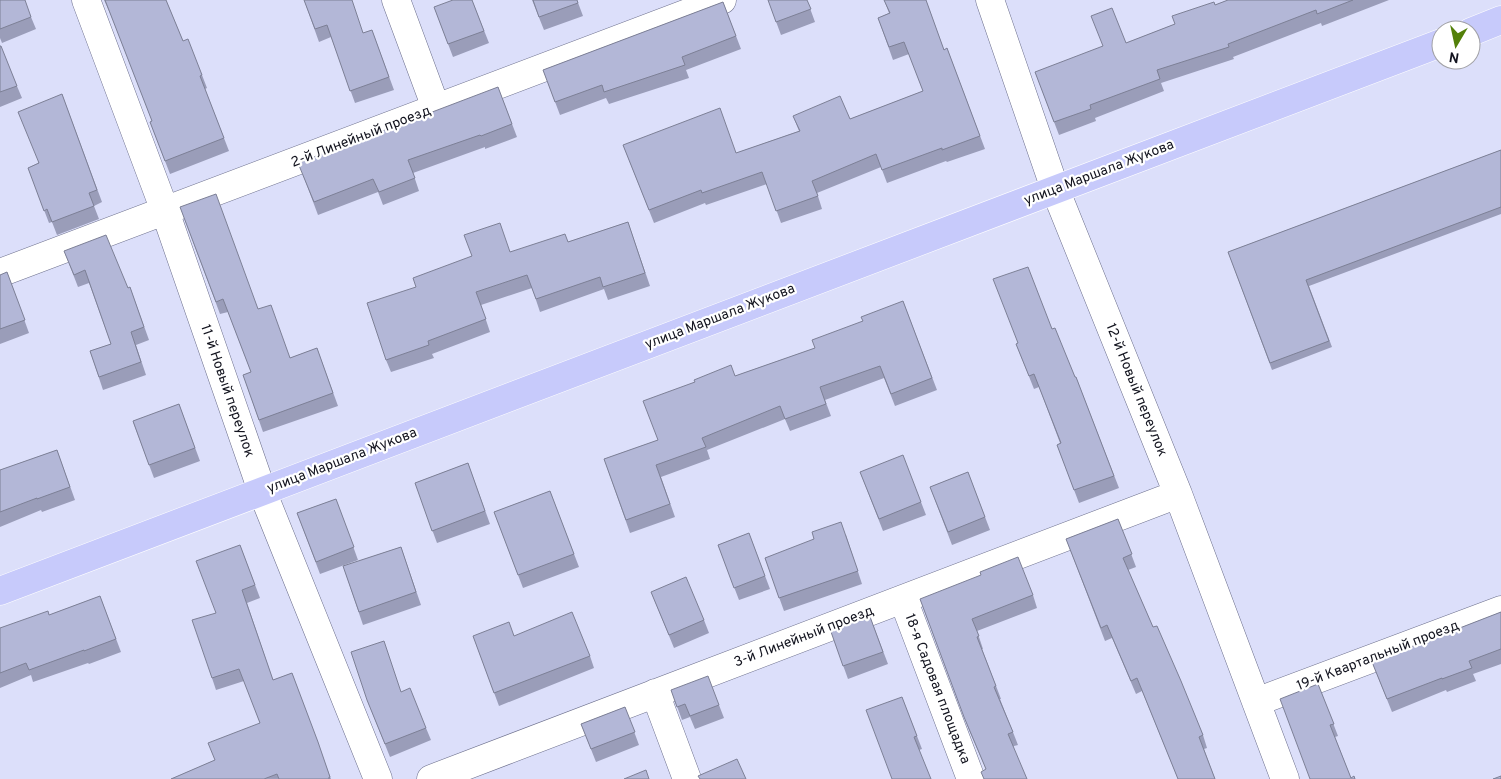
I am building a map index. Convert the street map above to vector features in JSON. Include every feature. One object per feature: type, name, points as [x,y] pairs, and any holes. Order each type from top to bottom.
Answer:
[{"type":"main road","points":[[1481,28],[1501,20]]},
{"type":"main road","name":"улица Маршала Жукова","points":[[0,591],[1431,47]]},
{"type":"street","name":"11-й Новый переулок","points":[[86,0],[165,211],[262,492],[378,779]]},
{"type":"street","points":[[396,0],[436,108]]},
{"type":"street","name":"2-й Линейный проезд","points":[[0,273],[436,108],[682,7],[722,0]]},
{"type":"street","name":"12-й Новый переулок","points":[[990,0],[1055,189],[1178,494],[1285,779]]},
{"type":"street","name":"3-й Линейный проезд","points":[[431,779],[1178,494]]},
{"type":"street","name":"18-я Садовая площадка","points":[[903,599],[971,779]]},
{"type":"street","name":"19-й Квартальный проезд","points":[[1256,702],[1501,610]]},
{"type":"street","points":[[655,693],[687,779]]},
{"type":"building","points":[[0,0],[25,0],[31,17],[0,29]]},
{"type":"building","points":[[105,0],[166,0],[183,41],[188,39],[224,138],[165,161],[150,122],[152,121]]},
{"type":"building","points":[[304,0],[352,0],[363,33],[372,30],[389,77],[350,91],[327,25],[315,29]]},
{"type":"building","points":[[453,0],[472,0],[484,31],[448,44],[434,7]]},
{"type":"building","points":[[533,0],[577,0],[578,3],[539,17]]},
{"type":"building","points":[[768,0],[807,0],[811,9],[776,22]]},
{"type":"building","points":[[884,0],[926,0],[944,50],[947,48],[980,136],[882,170],[876,154],[812,181],[818,196],[776,211],[762,172],[702,193],[701,190],[649,210],[623,145],[720,108],[736,153],[800,131],[793,116],[840,96],[850,119],[923,91],[904,42],[889,47],[878,18],[890,13]]},
{"type":"building","points":[[1228,0],[1353,0],[1317,14],[1316,10],[1228,44],[1229,47],[1157,70],[1160,79],[1090,105],[1091,109],[1054,122],[1035,72],[1103,46],[1091,16],[1112,8],[1126,43],[1175,24],[1172,16],[1214,2],[1215,5]]},
{"type":"building","points":[[723,2],[736,36],[682,57],[685,65],[604,92],[602,85],[555,102],[543,70]]},
{"type":"building","points":[[0,46],[17,86],[0,92]]},
{"type":"building","points":[[498,87],[512,124],[408,160],[415,178],[379,192],[373,179],[314,202],[298,163]]},
{"type":"building","points":[[62,94],[97,190],[89,193],[94,206],[52,222],[47,209],[44,211],[28,168],[39,163],[18,112]]},
{"type":"building","points":[[1501,150],[1501,207],[1306,280],[1329,341],[1270,363],[1228,252]]},
{"type":"building","points":[[216,194],[258,309],[271,305],[290,358],[317,348],[333,393],[259,420],[243,375],[251,372],[223,299],[216,302],[180,207]]},
{"type":"building","points":[[628,222],[645,273],[603,287],[600,277],[536,299],[527,275],[476,292],[486,319],[428,341],[429,345],[386,360],[367,303],[416,287],[413,278],[472,256],[464,235],[500,223],[510,252],[565,234],[568,242]]},
{"type":"building","points":[[106,235],[128,288],[130,287],[144,327],[131,332],[141,362],[99,377],[90,351],[111,344],[85,270],[74,275],[64,251]]},
{"type":"building","points":[[1028,267],[1052,329],[1055,328],[1076,377],[1114,476],[1074,490],[1057,445],[1061,443],[1034,374],[1029,376],[993,279]]},
{"type":"building","points":[[7,272],[25,320],[0,329],[0,275]]},
{"type":"building","points":[[903,301],[932,378],[891,394],[880,366],[820,387],[826,404],[785,419],[780,406],[702,438],[706,447],[656,465],[670,504],[626,520],[604,459],[658,440],[643,401],[695,382],[694,380],[731,365],[735,376],[815,348],[812,340],[863,321],[861,317]]},
{"type":"building","points":[[179,404],[195,448],[149,465],[133,421]]},
{"type":"building","points":[[57,450],[70,487],[0,512],[0,470]]},
{"type":"building","points":[[903,455],[921,502],[879,519],[860,472]]},
{"type":"building","points":[[468,463],[485,511],[432,531],[415,483]]},
{"type":"building","points":[[968,472],[985,517],[948,532],[930,487]]},
{"type":"building","points":[[550,491],[574,554],[518,575],[494,512]]},
{"type":"building","points":[[336,499],[354,547],[316,562],[297,513]]},
{"type":"building","points":[[1118,519],[1132,554],[1123,558],[1153,627],[1157,626],[1181,681],[1203,735],[1199,737],[1215,779],[1178,779],[1137,678],[1131,681],[1107,625],[1101,628],[1066,539]]},
{"type":"building","points":[[841,522],[858,571],[779,598],[765,558],[814,539],[812,532]]},
{"type":"building","points":[[749,533],[765,576],[734,588],[718,545]]},
{"type":"building","points":[[240,545],[255,585],[242,590],[273,680],[292,673],[318,742],[330,777],[329,779],[279,779],[277,774],[264,779],[171,779],[215,760],[208,743],[260,723],[239,669],[212,678],[192,620],[216,613],[196,561]]},
{"type":"building","points":[[401,547],[416,592],[359,612],[343,566]]},
{"type":"building","points":[[1018,557],[1033,595],[972,619],[996,686],[994,687],[1013,732],[1008,734],[1027,779],[984,779],[981,772],[986,769],[964,717],[920,599],[981,575],[980,572]]},
{"type":"building","points":[[686,577],[704,620],[669,635],[651,592]]},
{"type":"building","points":[[100,596],[116,639],[29,670],[26,663],[0,673],[0,628],[48,611],[49,615]]},
{"type":"building","points":[[572,612],[590,656],[494,693],[473,636],[509,622],[514,636]]},
{"type":"building","points":[[1501,612],[1501,649],[1469,661],[1472,668],[1387,699],[1372,662]]},
{"type":"building","points":[[869,614],[883,652],[843,666],[830,629]]},
{"type":"building","points":[[384,641],[401,692],[410,688],[426,728],[385,744],[367,700],[351,652]]},
{"type":"building","points":[[708,676],[719,705],[690,716],[685,704],[677,707],[671,690]]},
{"type":"building","points":[[1318,684],[1334,724],[1330,725],[1351,778],[1354,776],[1355,779],[1310,779],[1280,699]]},
{"type":"building","points":[[902,697],[917,736],[914,737],[931,779],[892,779],[866,710]]},
{"type":"building","points":[[625,707],[635,732],[591,749],[581,724]]},
{"type":"building","points":[[737,759],[746,779],[700,779],[698,776]]},
{"type":"building","points":[[646,770],[649,779],[624,779]]}]
